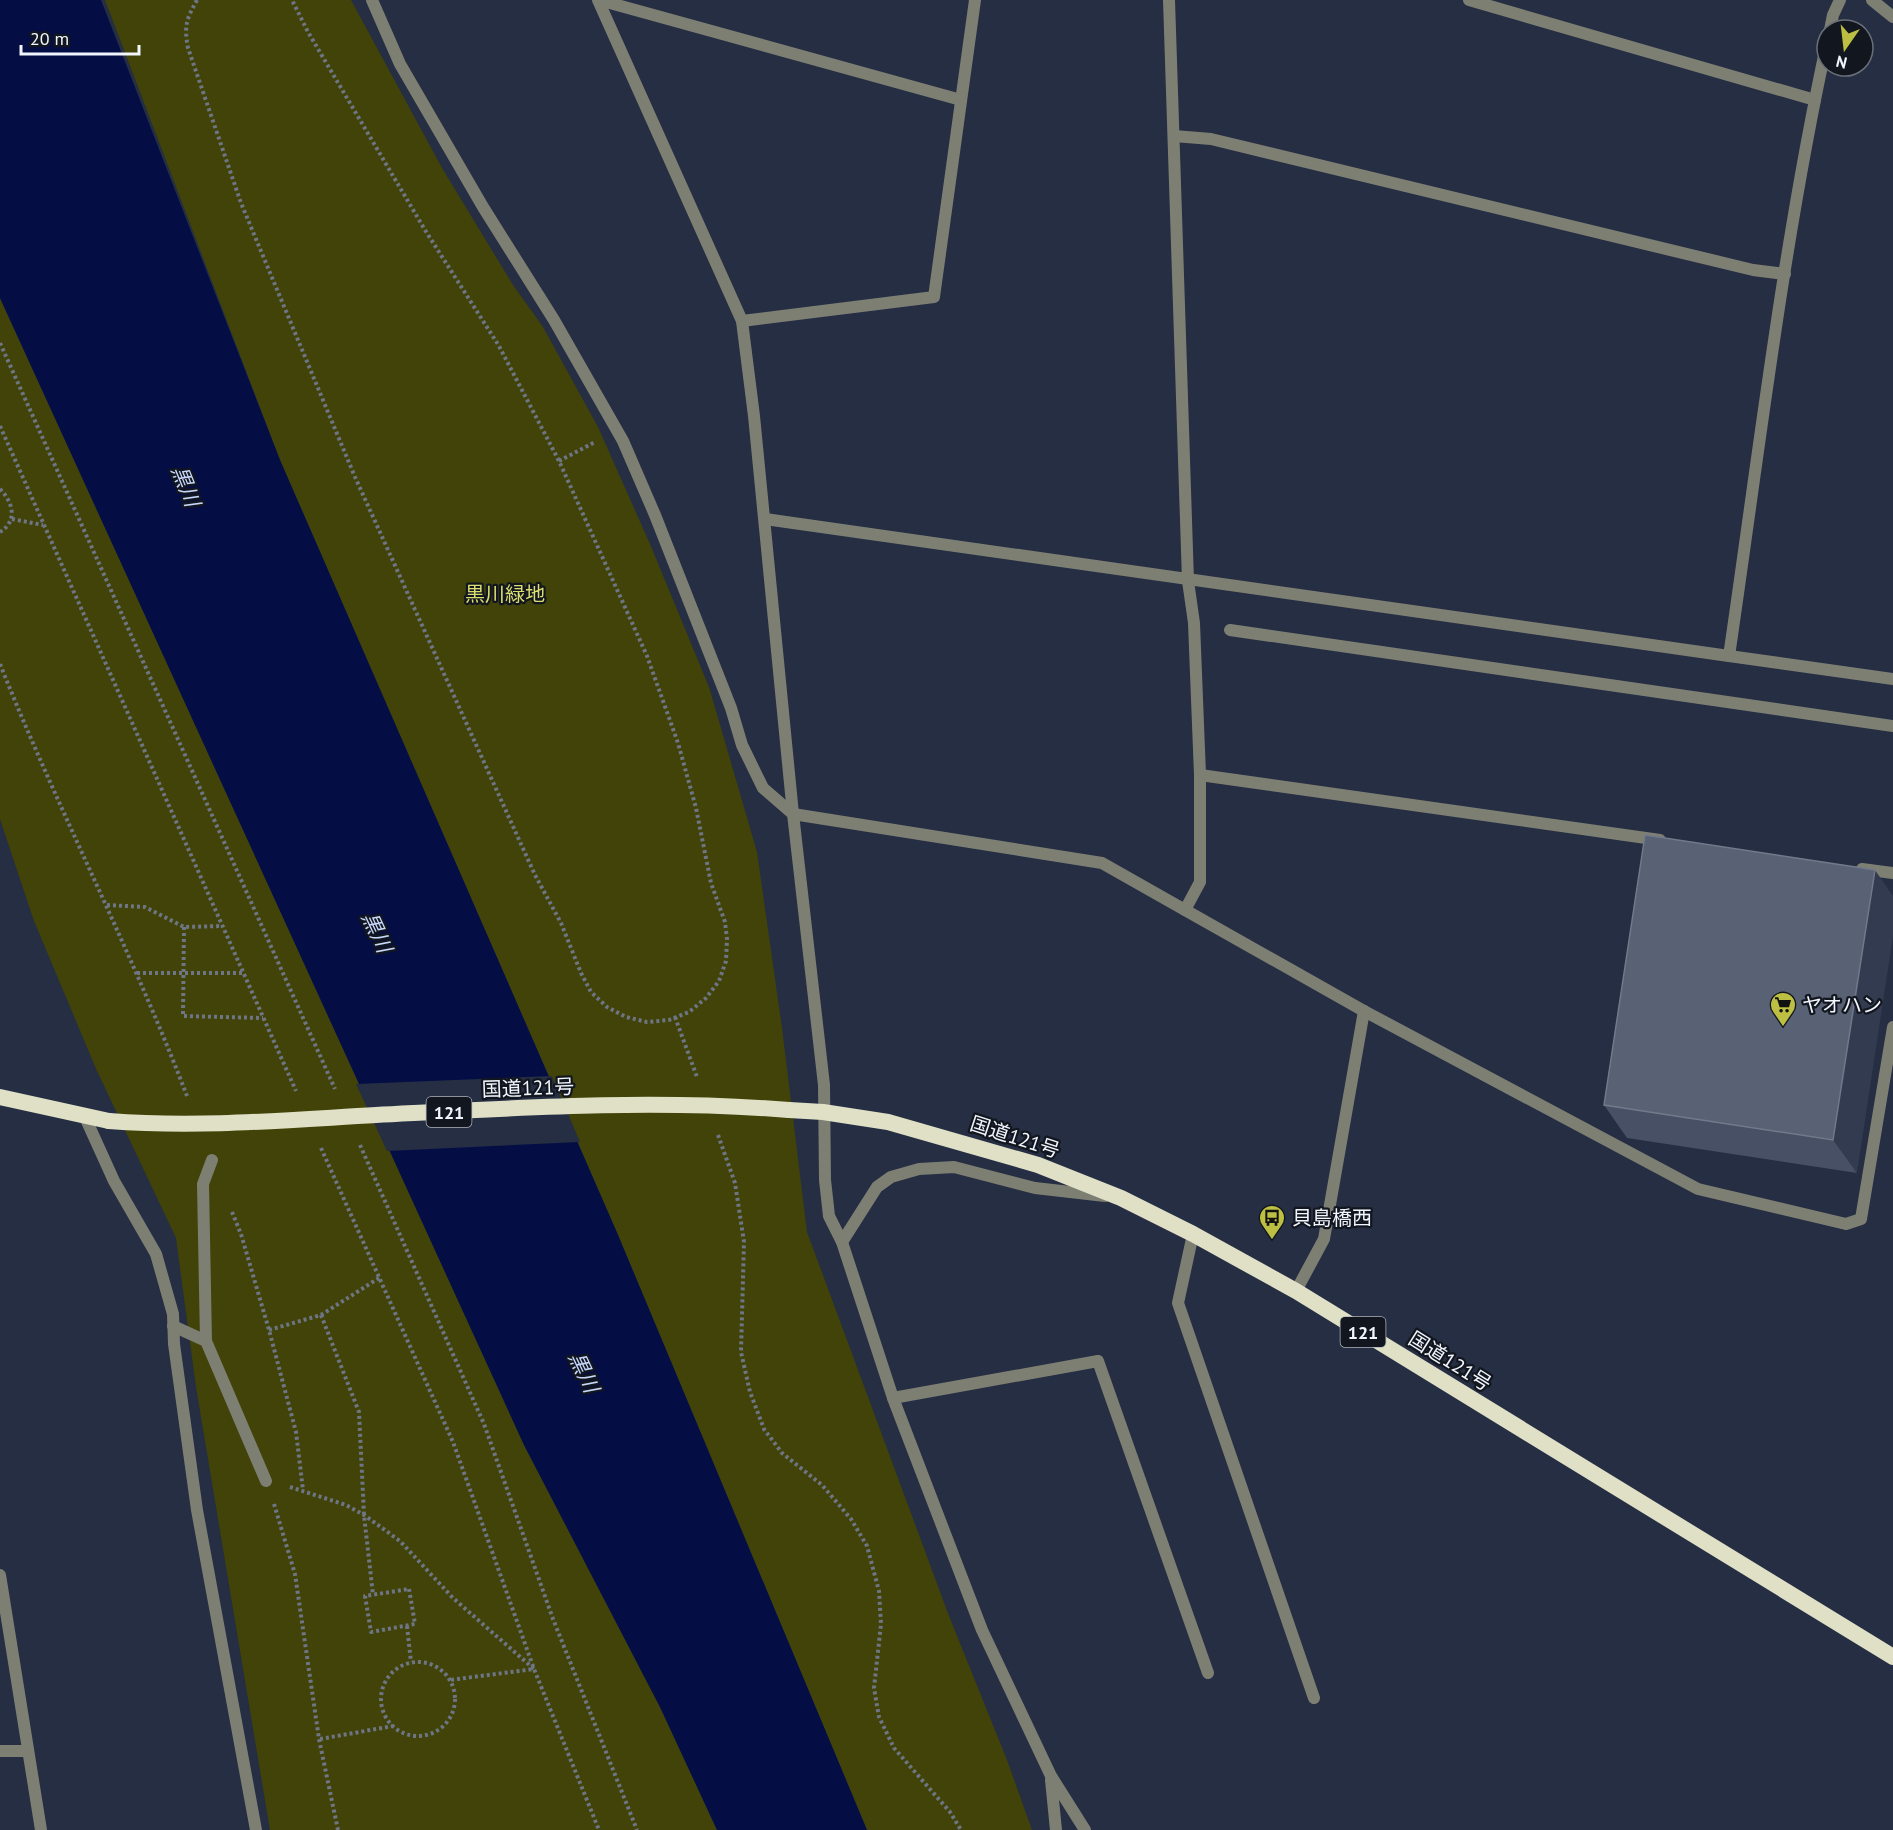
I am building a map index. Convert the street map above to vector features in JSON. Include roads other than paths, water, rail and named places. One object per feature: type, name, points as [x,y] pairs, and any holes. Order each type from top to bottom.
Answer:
[{"type":"highway","name":"国道121号","points":[[0,1097],[109,1121],[177,1124],[654,1104],[734,1106],[823,1112],[888,1122],[952,1139],[1038,1165],[1121,1198],[1193,1234],[1296,1292],[1893,1657]]},
{"type":"street","points":[[372,0],[400,64],[483,207],[554,320],[623,441],[655,515],[731,708],[742,745],[763,788],[793,814],[1102,863],[1364,1011],[1698,1189],[1846,1224],[1861,1220],[1893,1027]]},
{"type":"street","points":[[598,0],[961,100]]},
{"type":"street","points":[[598,0],[742,321],[765,519],[793,814],[824,1085],[825,1180],[829,1216],[842,1242],[892,1398],[982,1630],[1050,1776],[1085,1830]]},
{"type":"street","points":[[742,321],[934,297],[975,0]]},
{"type":"street","points":[[1169,0],[1188,580],[1194,623],[1200,774],[1200,882],[1185,910]]},
{"type":"street","points":[[1469,0],[1815,100]]},
{"type":"street","points":[[1832,18],[1840,0]]},
{"type":"street","points":[[1872,0],[1893,17]]},
{"type":"street","points":[[1729,657],[1785,274],[1820,78]]},
{"type":"street","points":[[1174,136],[1211,139],[1753,270],[1785,274]]},
{"type":"street","points":[[765,519],[1893,679]]},
{"type":"street","points":[[1230,630],[1893,726]]},
{"type":"street","points":[[1200,774],[1669,842]]},
{"type":"street","points":[[1846,867],[1893,873]]},
{"type":"street","points":[[1296,1292],[1324,1239],[1364,1011]]},
{"type":"street","points":[[85,1117],[114,1181],[156,1254],[173,1314],[174,1344],[198,1510],[256,1830]]},
{"type":"street","points":[[212,1160],[203,1184],[206,1341],[266,1481]]},
{"type":"street","points":[[842,1242],[877,1187],[891,1177],[919,1169],[954,1167],[1035,1188],[1121,1198]]},
{"type":"street","points":[[1193,1234],[1178,1303],[1314,1698]]},
{"type":"street","points":[[173,1326],[206,1341]]},
{"type":"street","points":[[892,1398],[1098,1361],[1208,1673]]},
{"type":"street","points":[[0,1575],[40,1830]]},
{"type":"street","points":[[0,1751],[28,1751]]},
{"type":"street","points":[[1050,1776],[1056,1830]]},
{"type":"water","name":"黒川","points":[[0,0],[101,0],[280,460],[618,1235],[867,1830],[717,1830],[660,1707],[524,1445],[0,298]]},
{"type":"place","name":"ヤオハン","points":[[1783,1028]]},
{"type":"place","name":"貝島橋西","points":[[1272,1241]]},
{"type":"park label","name":"黒川緑地","points":[[505,594]]}]
